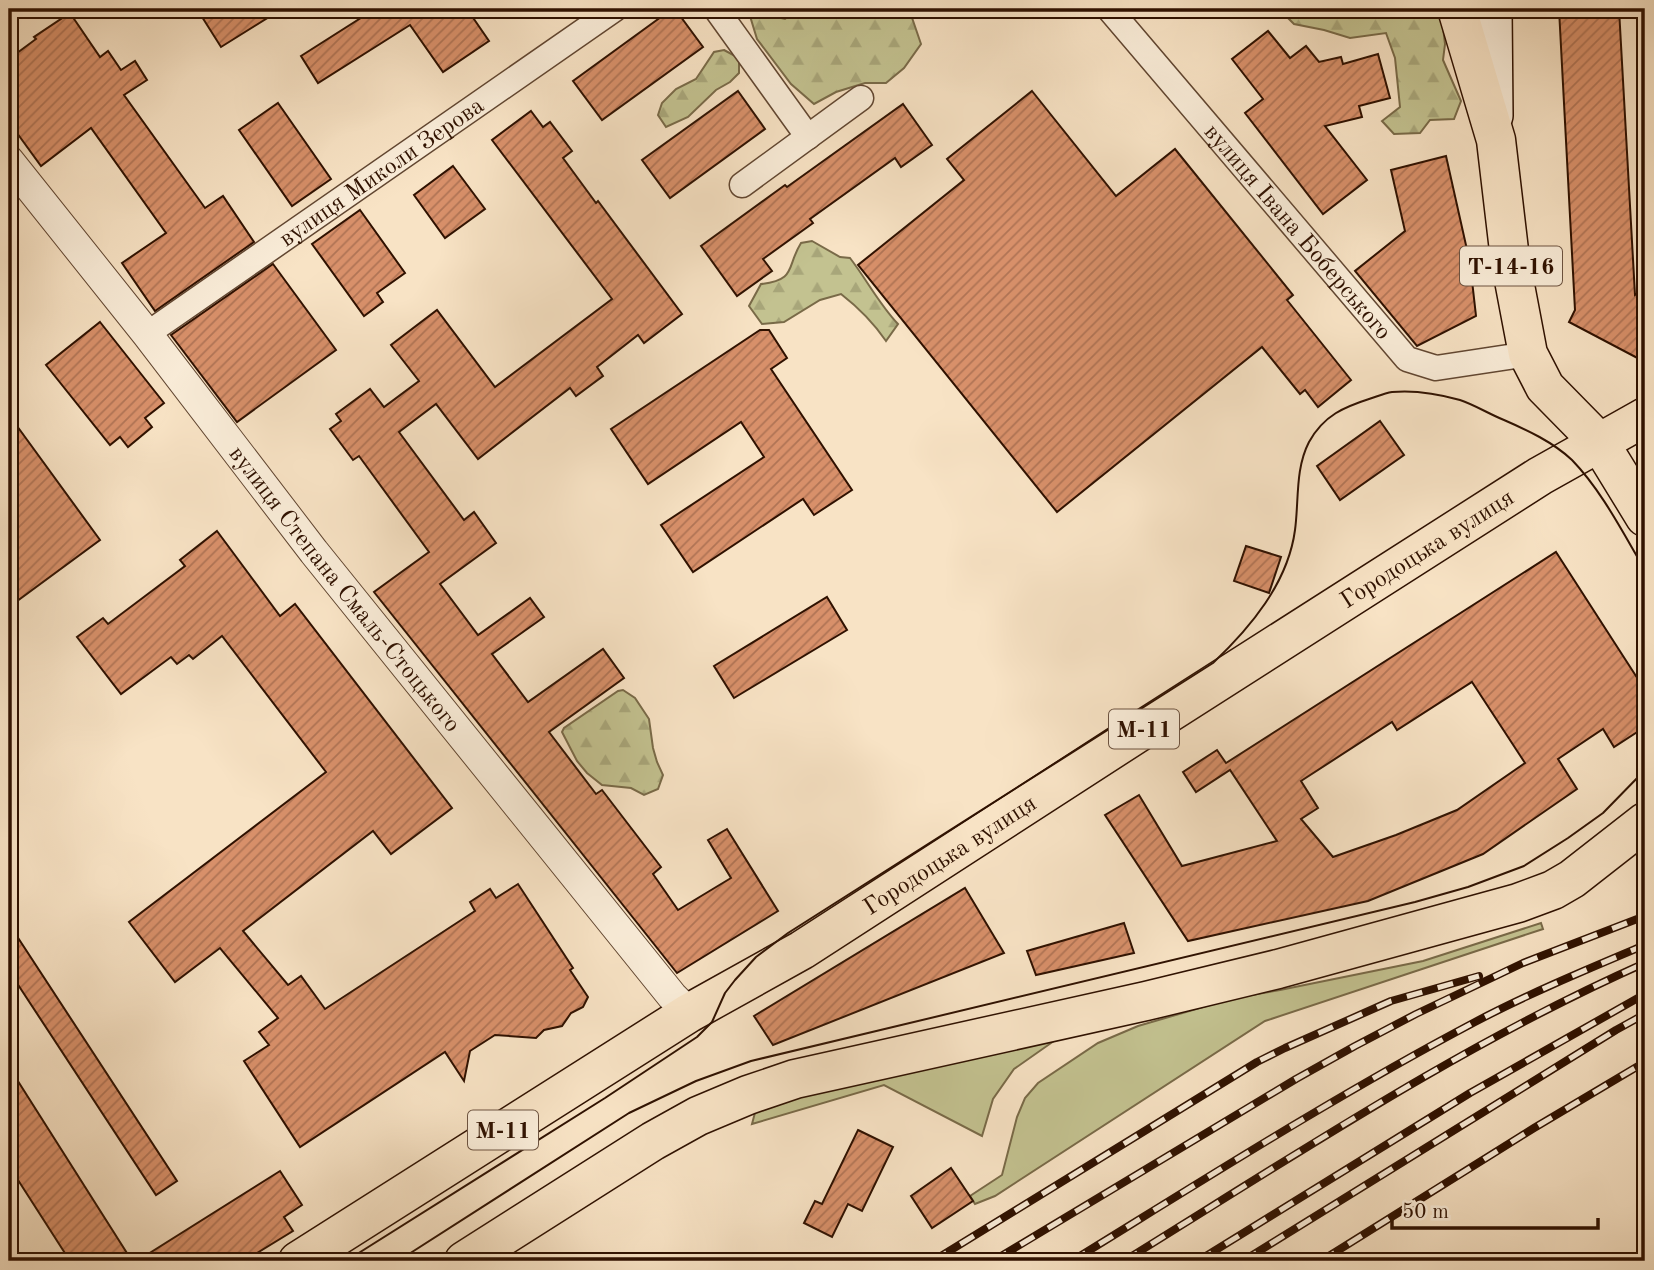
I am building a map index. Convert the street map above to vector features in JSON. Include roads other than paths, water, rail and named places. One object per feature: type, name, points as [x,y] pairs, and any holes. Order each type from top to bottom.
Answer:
[{"type":"main road","name":"Т-14-16","points":[[1457,9],[1496,140],[1510,259],[1528,354],[1545,387],[1599,442]]},
{"type":"main road","points":[[1495,9],[1496,140]]},
{"type":"main road","name":"Городоцька вулиця","points":[[298,1261],[689,1013],[802,950],[1540,476],[1645,417]]},
{"type":"main road","points":[[1599,442],[1645,517]]},
{"type":"main road","points":[[464,1261],[653,1141],[698,1116],[748,1095],[794,1079],[1278,969],[1518,903],[1553,890],[1572,879],[1645,822]]},
{"type":"street","name":"вулиця Миколи Зерова","points":[[147,334],[615,9]]},
{"type":"street","points":[[716,9],[808,137]]},
{"type":"street","name":"вулиця Івана Боберського","points":[[1109,9],[1407,359],[1436,368],[1528,354]]},
{"type":"street","points":[[742,185],[861,99]]},
{"type":"street","name":"вулиця Степана Смаль-Стоцького","points":[[9,160],[314,552],[672,996],[689,1013]]},
{"type":"tram line","points":[[346,1261],[697,1037],[712,1022],[725,993],[735,980],[756,957],[788,933],[1213,663],[1253,620],[1276,586],[1291,549],[1299,474],[1305,452],[1321,425],[1344,409],[1392,392],[1426,393],[1466,402],[1540,437],[1565,454],[1583,472],[1612,513],[1645,570]]},
{"type":"tram line","points":[[398,1261],[629,1113],[696,1081],[751,1061],[1468,887],[1524,866],[1568,838],[1603,813],[1645,770]]},
{"type":"railway","points":[[993,1261],[1355,1046],[1523,963],[1645,916]]},
{"type":"railway","points":[[1072,1261],[1272,1138],[1424,1050],[1517,1001],[1645,945]]},
{"type":"railway","points":[[1124,1261],[1445,1065],[1510,1029],[1645,963]]},
{"type":"railway","points":[[933,1261],[1257,1062],[1391,1001],[1479,976]]},
{"type":"railway","points":[[1198,1261],[1470,1093],[1645,994]]},
{"type":"railway","points":[[1243,1261],[1645,1014]]},
{"type":"railway","points":[[1321,1261],[1645,1062]]}]
